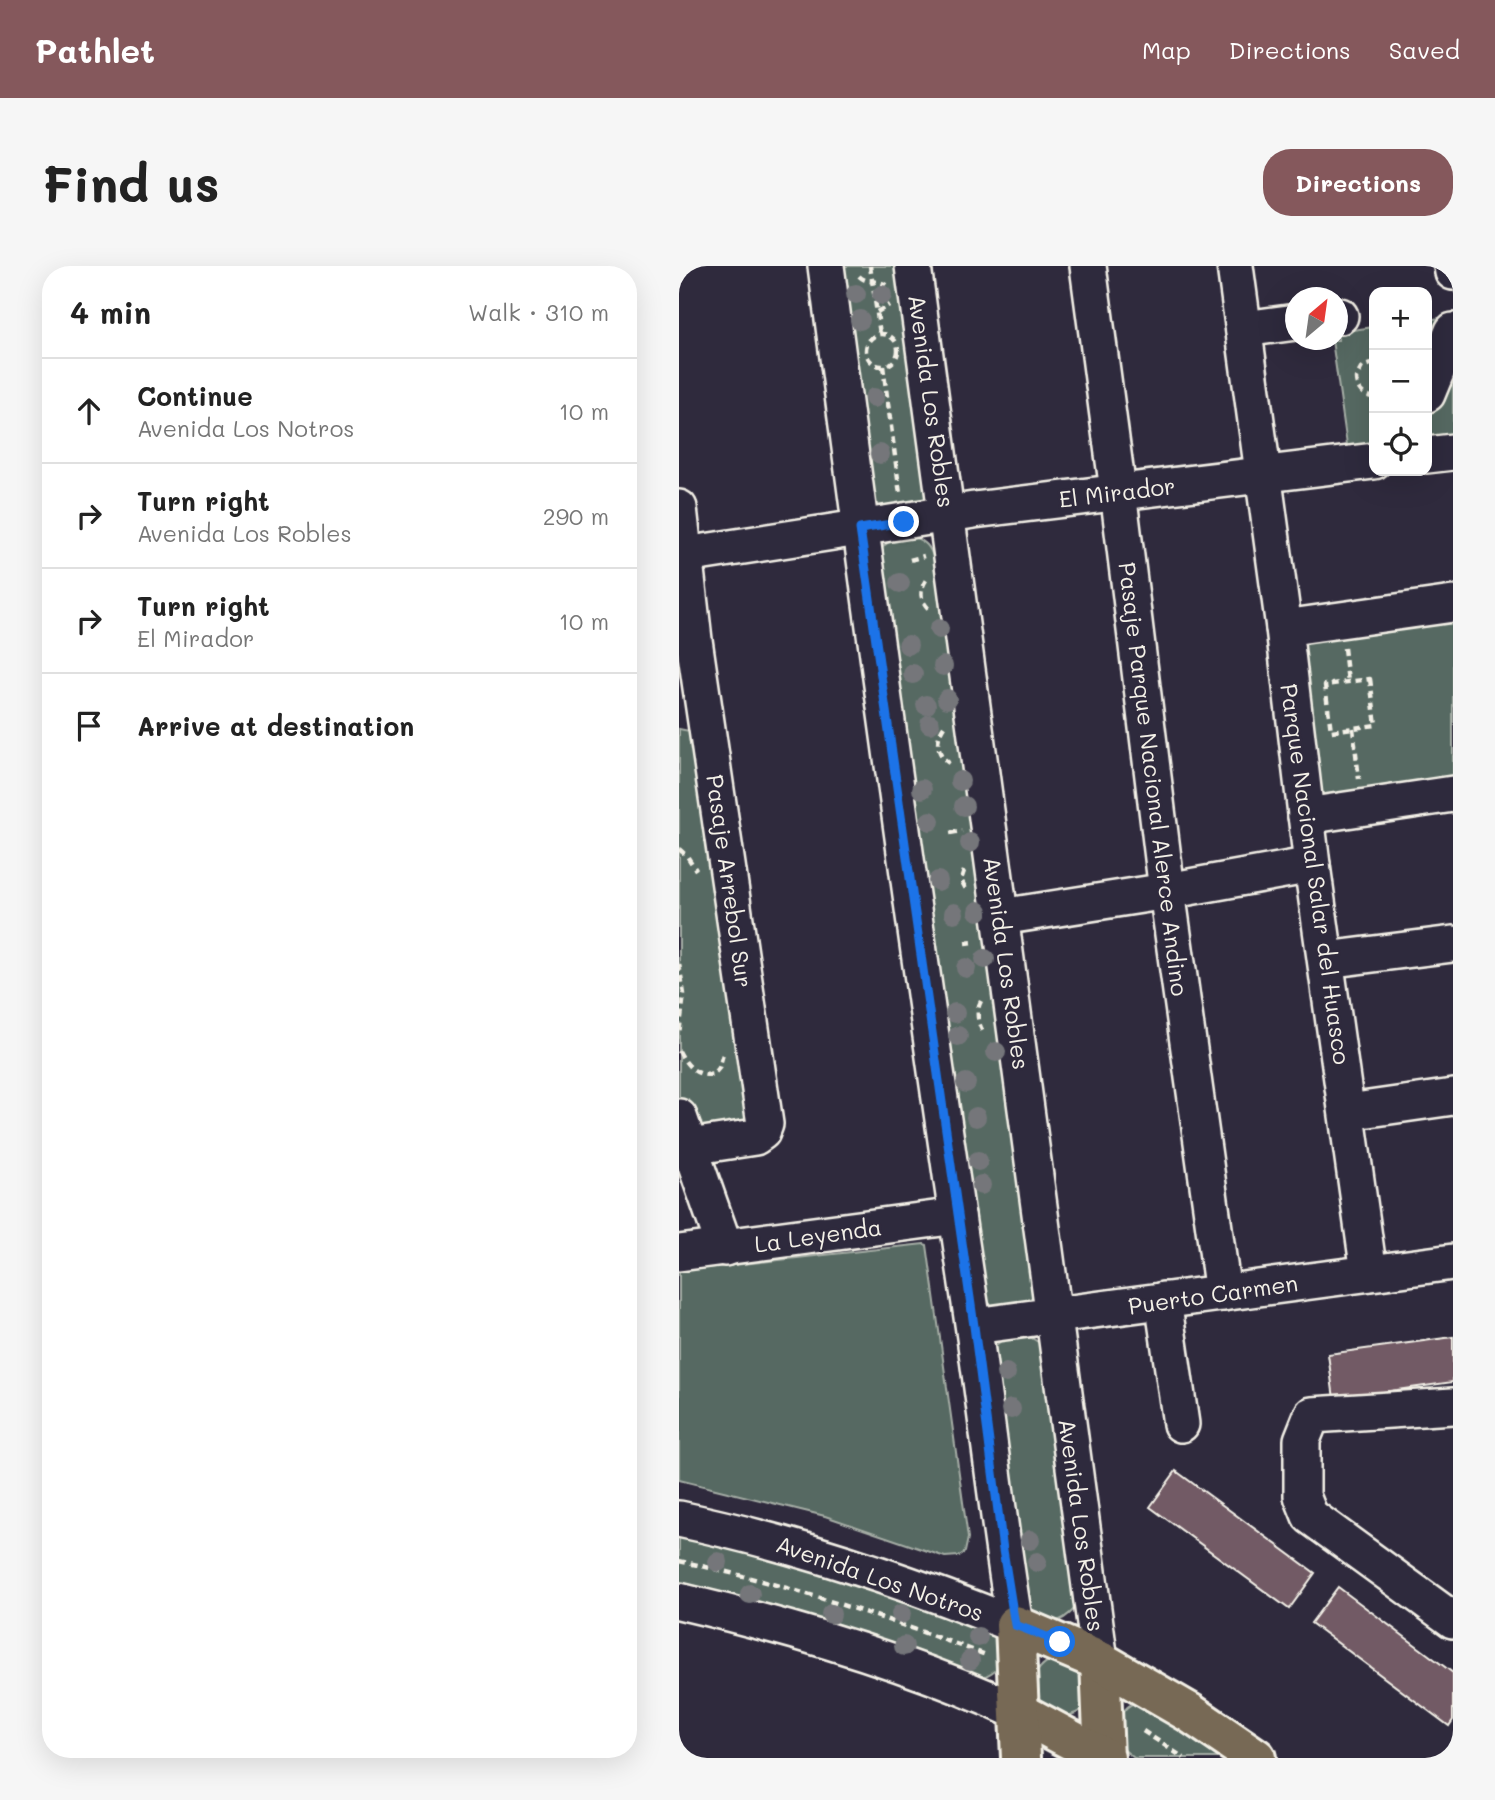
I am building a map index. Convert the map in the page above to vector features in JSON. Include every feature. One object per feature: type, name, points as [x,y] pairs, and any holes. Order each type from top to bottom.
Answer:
[{"type":"main road","name":"Avenida Los Notros","points":[[1015,1625],[1100,1661],[1190,1713],[1256,1758]]},
{"type":"main road","points":[[1015,1625],[1021,1758]]},
{"type":"main road","points":[[1100,1661],[1105,1758]]},
{"type":"main road","points":[[1019,1712],[1105,1758]]},
{"type":"street","name":"Pasaje Parque Nacional Alerce Andino","points":[[1089,266],[1167,891],[1223,1293]]},
{"type":"street","name":"Parque Nacional Salar del Huasco","points":[[1235,266],[1312,865],[1369,1273]]},
{"type":"street","points":[[1452,266],[1453,272]]},
{"type":"street","points":[[841,269],[860,529],[1015,1625]]},
{"type":"street","name":"Avenida Los Robles","points":[[902,278],[947,514],[1100,1661]]},
{"type":"street","points":[[1244,329],[1285,323]]},
{"type":"street","points":[[1432,382],[1453,331]]},
{"type":"street","points":[[1432,454],[1453,452]]},
{"type":"street","name":"El Mirador","points":[[682,556],[947,514],[1369,462]]},
{"type":"street","name":"Pasaje Arrebol Sur","points":[[679,508],[682,556],[694,640],[693,720],[765,1124],[762,1132],[755,1137],[684,1132]]},
{"type":"street","points":[[1283,628],[1453,604]]},
{"type":"street","points":[[1306,816],[1453,794]]},
{"type":"street","points":[[1001,917],[1312,865]]},
{"type":"street","points":[[1326,960],[1453,944]]},
{"type":"street","points":[[1348,1112],[1453,1097]]},
{"type":"street","points":[[684,1132],[725,1248]]},
{"type":"street","name":"La Leyenda","points":[[679,1253],[957,1216]]},
{"type":"street","name":"Puerto Carmen","points":[[974,1326],[1453,1262]]},
{"type":"street","points":[[1163,1300],[1181,1424]]},
{"type":"street","points":[[1453,1406],[1312,1415],[1302,1440],[1302,1496],[1310,1516],[1453,1620]]},
{"type":"street","name":"Avenida Los Notros","points":[[679,1519],[753,1536],[832,1559],[930,1592],[1015,1625]]},
{"type":"street","points":[[679,1601],[885,1659],[987,1697],[1019,1712]]},
{"type":"path","points":[[870,266],[880,334]]},
{"type":"path","points":[[841,269],[873,282],[902,278]]},
{"type":"path","points":[[877,312],[888,307],[892,298]]},
{"type":"path","points":[[880,334],[890,337],[896,342],[898,349],[893,362],[883,366],[873,364],[867,358],[866,352],[870,339],[880,334]]},
{"type":"path","points":[[1369,365],[1358,372],[1356,384],[1364,394],[1369,396]]},
{"type":"path","points":[[883,366],[904,522]]},
{"type":"path","points":[[1370,679],[1376,725],[1353,728],[1331,731],[1325,685],[1370,679]]},
{"type":"path","points":[[1353,728],[1363,808]]},
{"type":"path","points":[[679,964],[684,994],[679,1034]]},
{"type":"path","points":[[679,1051],[689,1067],[704,1076],[714,1074],[719,1068]]},
{"type":"path","points":[[679,1561],[834,1602],[991,1657]]},
{"type":"path","points":[[1143,1731],[1184,1758]]},
{"type":"green space","points":[[839,266],[896,266],[926,490],[925,498],[920,504],[880,509],[875,505]]},
{"type":"green space","points":[[1446,317],[1432,354],[1432,350],[1432,319]]},
{"type":"green space","points":[[1369,328],[1369,448],[1348,452],[1333,350],[1348,350],[1348,331]]},
{"type":"green space","points":[[1447,382],[1453,384],[1453,437],[1432,438],[1432,405]]},
{"type":"green space","points":[[914,537],[927,545],[934,559],[1036,1292],[1026,1304],[1007,1307],[996,1307],[982,1295],[879,554],[889,542]]},
{"type":"green space","points":[[1453,610],[1453,787],[1319,800],[1299,643]]},
{"type":"green space","points":[[679,729],[695,732],[749,1128],[707,1136],[689,1124],[679,1096]]},
{"type":"green space","points":[[927,1245],[968,1538],[965,1552],[959,1556],[945,1557],[825,1516],[679,1480],[679,1271]]},
{"type":"green space","points":[[1027,1335],[1044,1350],[1076,1607],[1058,1621],[1046,1620],[1025,1611],[994,1347],[1003,1339]]},
{"type":"green space","points":[[679,1532],[861,1583],[1002,1638],[1000,1663],[988,1675],[980,1678],[679,1588]]},
{"type":"green space","points":[[1054,1658],[1083,1664],[1087,1705],[1074,1714],[1060,1715],[1049,1711],[1040,1702],[1035,1691],[1034,1679],[1040,1667]]},
{"type":"green space","points":[[1139,1701],[1239,1758],[1134,1758],[1122,1748],[1120,1719],[1125,1709]]},
{"type":"building","points":[[1453,1337],[1453,1382],[1334,1399],[1328,1354]]},
{"type":"building","points":[[1176,1471],[1315,1573],[1289,1609],[1150,1507]]},
{"type":"building","points":[[1338,1587],[1453,1673],[1453,1720],[1449,1726],[1311,1623]]},
{"type":"route","points":[[904,522],[860,529],[1015,1625],[1060,1642]]}]
